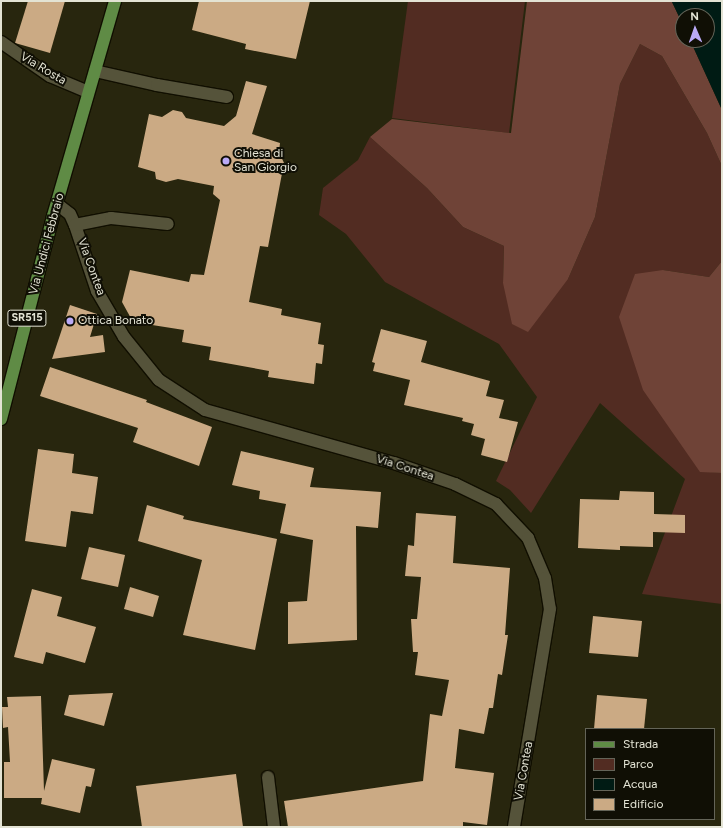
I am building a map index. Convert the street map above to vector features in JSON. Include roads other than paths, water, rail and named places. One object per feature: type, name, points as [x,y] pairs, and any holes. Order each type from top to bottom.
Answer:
[{"type":"main road","name":"SR515","points":[[88,92],[115,1]]},
{"type":"main road","name":"Via Undici Febbraio","points":[[1,419],[53,216],[88,92]]},
{"type":"street","name":"Via Rosta","points":[[1,42],[50,76],[88,92]]},
{"type":"street","points":[[94,71],[157,85],[227,97]]},
{"type":"street","name":"Via Contea","points":[[57,204],[70,214],[97,291],[124,337],[159,380],[205,410],[394,463],[455,484],[496,504],[528,538],[544,578],[550,609],[514,827]]},
{"type":"street","name":"Via Contea","points":[[53,216],[75,225]]},
{"type":"street","points":[[75,225],[111,218],[168,224]]},
{"type":"street","points":[[268,777],[274,827]]},
{"type":"water","points":[[635,1],[722,1],[722,110],[694,48],[715,48],[715,8],[675,8],[672,2]]},
{"type":"place","name":"Chiesa di San Giorgio","points":[[226,161]]},
{"type":"place","name":"Ottica Bonato","points":[[70,321]]}]
